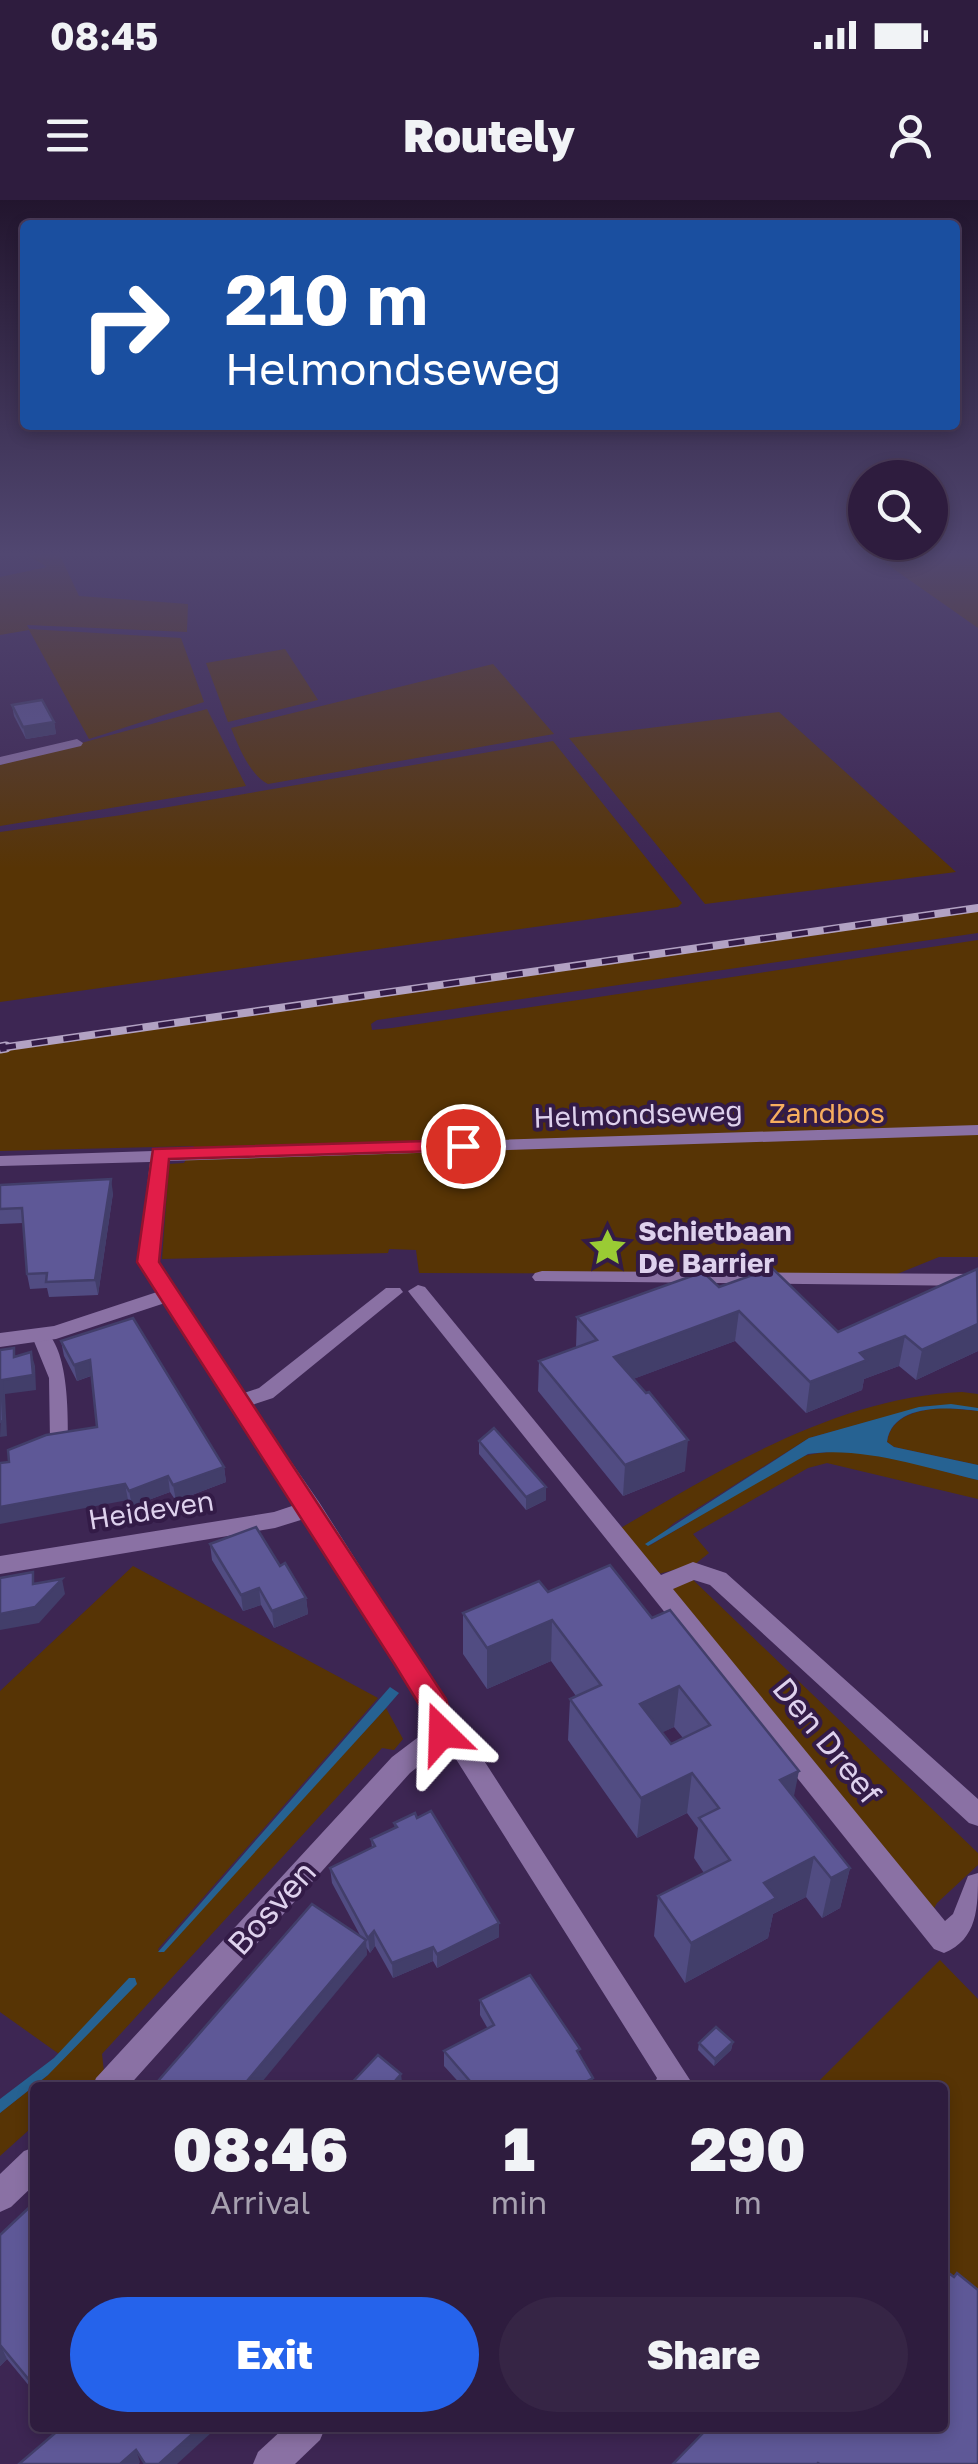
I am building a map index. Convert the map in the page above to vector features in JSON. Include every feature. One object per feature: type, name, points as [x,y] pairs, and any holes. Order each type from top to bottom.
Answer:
[{"type":"street","points":[[0,761],[77,743]]},
{"type":"street","name":"Helmondseweg","points":[[0,1161],[978,1130]]},
{"type":"street","points":[[160,1153],[148,1262],[311,1508],[436,1707],[442,1733],[463,1749],[673,2082]]},
{"type":"street","points":[[542,1277],[978,1280]]},
{"type":"street","name":"Den Dreef","points":[[240,1402],[266,1392],[405,1292],[656,1587],[962,1932]]},
{"type":"street","points":[[0,1340],[40,1334],[170,1295]]},
{"type":"street","name":"Heideven","points":[[0,1565],[275,1520],[311,1508]]},
{"type":"street","name":"Den Dreef","points":[[656,1587],[693,1571],[718,1579],[978,1815]]},
{"type":"street","name":"Bosven","points":[[112,2082],[401,1765],[442,1733]]},
{"type":"street","points":[[962,1932],[978,1885]]},
{"type":"street","points":[[0,2196],[30,2167]]},
{"type":"street","points":[[270,2464],[304,2432]]},
{"type":"lane","points":[[40,1334],[58,1378],[59,1441]]},
{"type":"green space","points":[[44,657],[188,657],[204,702],[89,739]]},
{"type":"green space","points":[[242,657],[290,657],[318,700],[228,722],[206,663]]},
{"type":"green space","points":[[493,664],[554,734],[268,784],[250,767],[231,728]]},
{"type":"green space","points":[[207,709],[246,786],[0,826],[0,765]]},
{"type":"green space","points":[[779,712],[956,872],[705,904],[569,738]]},
{"type":"green space","points":[[553,741],[682,903],[678,907],[0,1002],[0,832],[122,815]]},
{"type":"green space","name":"Zandbos","points":[[978,911],[978,933],[377,1020],[371,1024],[372,1030],[392,1028],[978,940],[978,1257],[939,1257],[897,1274],[419,1273],[416,1250],[389,1249],[388,1253],[162,1259],[169,1164],[184,1163],[194,1146],[0,1151],[0,1049]]},
{"type":"green space","points":[[978,1394],[978,1408],[926,1406],[809,1438],[674,1523],[649,1546],[797,1458],[818,1453],[888,1457],[978,1480],[978,1499],[827,1463],[808,1468],[693,1534],[709,1553],[694,1565],[658,1574],[619,1529],[740,1460],[827,1421],[916,1397]]},
{"type":"green space","points":[[946,1408],[978,1411],[978,1465],[894,1447],[887,1442],[901,1419]]},
{"type":"green space","points":[[133,1566],[378,1698],[158,1949],[160,1953],[386,1708],[403,1739],[394,1750],[382,1748],[102,2054],[104,2072],[94,2082],[39,2082],[129,1978],[59,2054],[0,2012],[0,1691]]},
{"type":"green space","points":[[690,1577],[978,1853],[978,1865],[937,1903],[931,1914],[670,1589]]},
{"type":"green space","points":[[940,1960],[978,1999],[978,2324],[948,2305],[948,2082],[818,2082]]},
{"type":"green space","points":[[30,2089],[30,2129],[0,2156],[0,2113]]},
{"type":"water","points":[[951,1404],[978,1411],[938,1409],[910,1414],[891,1429],[887,1442],[894,1447],[978,1465],[978,1480],[872,1456],[808,1454],[648,1546],[645,1544],[809,1438],[919,1407]]},
{"type":"water","points":[[390,1687],[399,1693],[386,1708],[164,1952],[158,1952]]},
{"type":"water","points":[[129,1978],[135,1978],[137,1984],[48,2075],[39,2082],[30,2082],[30,2089],[0,2113],[0,2099],[54,2058]]},
{"type":"building","points":[[42,700],[54,722],[23,727],[12,705]]},
{"type":"building","points":[[111,1179],[95,1280],[46,1282],[47,1273],[27,1274],[22,1208],[0,1209],[0,1185]]},
{"type":"building","points":[[772,1268],[838,1332],[977,1269],[978,1324],[922,1350],[905,1336],[860,1353],[867,1360],[810,1382],[739,1311],[614,1357],[688,1440],[625,1465],[539,1361],[597,1340],[577,1317],[703,1272],[719,1287]]},
{"type":"building","points":[[133,1318],[224,1467],[173,1485],[168,1476],[129,1491],[125,1484],[0,1507],[0,1463],[9,1462],[8,1450],[46,1435],[97,1427],[90,1360],[74,1365],[61,1341]]},
{"type":"building","points":[[14,1348],[14,1357],[31,1352],[33,1375],[2,1380],[0,1422],[0,1350]]},
{"type":"building","points":[[494,1428],[546,1487],[526,1497],[479,1441]]},
{"type":"building","points":[[256,1527],[306,1598],[272,1611],[259,1588],[241,1595],[210,1544]]},
{"type":"building","points":[[610,1565],[652,1618],[670,1610],[799,1771],[780,1780],[850,1868],[831,1878],[814,1857],[764,1883],[776,1898],[691,1943],[658,1896],[730,1860],[699,1818],[719,1808],[692,1773],[641,1798],[570,1699],[601,1685],[552,1620],[487,1648],[463,1613],[539,1581],[548,1592]],"holes":[[[679,1686],[710,1725],[671,1744],[640,1704]]]},
{"type":"building","points":[[33,1572],[33,1584],[62,1579],[35,1607],[0,1614],[0,1578]]},
{"type":"building","points":[[431,1811],[499,1923],[437,1954],[433,1947],[392,1963],[374,1931],[368,1938],[330,1868],[375,1846],[371,1839],[397,1827],[394,1823],[415,1813],[417,1818]]},
{"type":"building","points":[[312,1904],[366,1940],[248,2082],[157,2082]]},
{"type":"building","points":[[530,1975],[580,2049],[577,2051],[593,2078],[586,2082],[471,2082],[444,2051],[494,2025],[480,2000]]},
{"type":"building","points":[[716,2027],[733,2042],[715,2059],[699,2043]]},
{"type":"building","points":[[378,2055],[401,2074],[394,2082],[353,2082]]},
{"type":"building","points":[[30,2207],[30,2381],[0,2347],[0,2235]]},
{"type":"building","points":[[948,2272],[954,2277],[957,2273],[978,2290],[978,2464],[673,2464],[704,2432],[948,2432]]},
{"type":"building","points":[[56,2432],[195,2432],[159,2464],[145,2464],[136,2450],[120,2464],[19,2464]]},
{"type":"railway","points":[[6,1047],[0,1048],[978,908]]},
{"type":"place","name":"Schietbaan De Barrier","points":[[608,1247]]},
{"type":"route","points":[[442,1733],[436,1707],[311,1508],[148,1262],[160,1153],[463,1146]]}]
